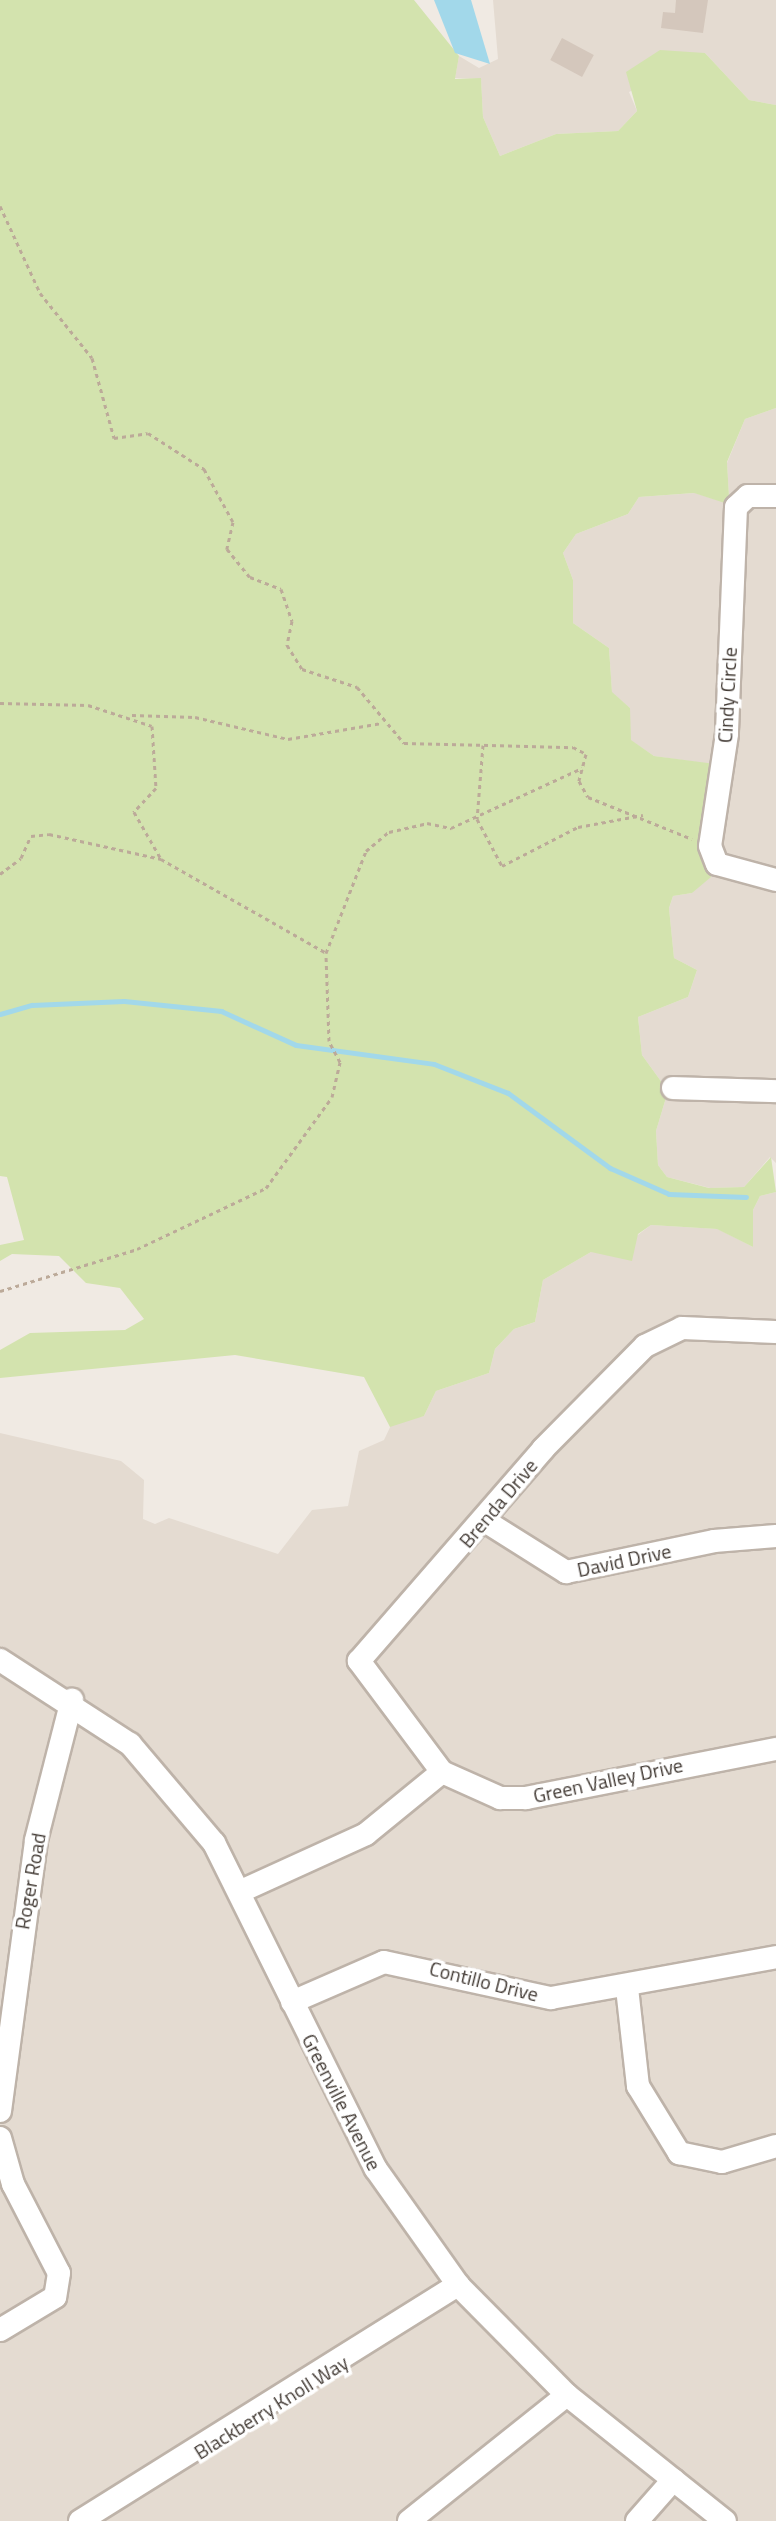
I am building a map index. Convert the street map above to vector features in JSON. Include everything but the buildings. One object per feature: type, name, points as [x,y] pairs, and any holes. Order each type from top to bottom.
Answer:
[{"type":"street","name":"Cindy Circle","points":[[710,846],[727,734],[736,507],[748,496],[776,496]]},
{"type":"street","points":[[710,846],[717,864],[776,880]]},
{"type":"street","points":[[673,1088],[776,1091]]},
{"type":"street","name":"Brenda Drive","points":[[442,1772],[359,1661],[485,1521],[543,1449],[645,1346],[682,1328],[776,1332]]},
{"type":"street","name":"David Drive","points":[[485,1521],[566,1572],[714,1541],[776,1536]]},
{"type":"street","name":"Greenville Avenue","points":[[0,1660],[72,1700],[159,1772],[214,1843],[376,2169],[458,2285],[567,2395],[725,2521]]},
{"type":"street","name":"Roger Road","points":[[0,2111],[36,1840],[72,1700]]},
{"type":"street","name":"Green Valley Drive","points":[[442,1772],[500,1798],[526,1798],[776,1749]]},
{"type":"street","points":[[239,1892],[366,1834],[442,1772]]},
{"type":"street","name":"Contillo Drive","points":[[292,2002],[403,1961],[529,1997],[627,1988],[776,1957]]},
{"type":"street","points":[[627,1988],[638,2086],[679,2153],[722,2162],[776,2146]]},
{"type":"street","points":[[0,2138],[13,2184],[59,2273],[55,2297],[0,2330]]},
{"type":"street","name":"Blackberry Knoll Way","points":[[80,2521],[458,2285]]},
{"type":"street","points":[[409,2521],[567,2395]]},
{"type":"street","points":[[637,2521],[673,2480]]},
{"type":"path","points":[[0,206],[40,293],[92,358],[114,438],[148,433],[204,469],[233,522],[227,549],[250,577],[281,589],[292,621],[287,645],[302,669],[357,687],[383,723],[404,743],[573,747],[586,754],[579,781],[588,797],[645,815],[710,846]]},
{"type":"path","points":[[0,703],[37,700],[132,715],[195,717],[288,739],[383,723]]},
{"type":"path","points":[[132,715],[152,726],[156,788],[134,812],[161,859]]},
{"type":"path","points":[[483,745],[477,819],[502,866],[578,827],[645,815]]},
{"type":"path","points":[[0,1291],[137,1249],[266,1188],[332,1097],[340,1062],[329,1041],[326,953],[366,851],[389,832],[477,819],[582,768]]},
{"type":"path","points":[[0,874],[21,858],[31,836],[49,834],[161,859],[326,953]]},
{"type":"shaded area","points":[[493,0],[776,0],[776,105],[749,100],[705,53],[629,92],[637,111],[618,131],[556,134],[500,156],[483,117],[481,79],[455,78],[459,56],[479,68],[498,59]]},
{"type":"shaded area","points":[[776,408],[776,1163],[770,1157],[744,1187],[710,1188],[667,1177],[658,1165],[656,1131],[668,1091],[642,1055],[638,1017],[688,997],[697,970],[674,958],[669,908],[673,896],[692,893],[710,861],[723,766],[654,756],[630,740],[630,708],[612,693],[609,648],[573,623],[573,580],[563,553],[576,534],[628,514],[639,497],[695,493],[736,506],[729,496],[727,463],[745,419]]},
{"type":"shaded area","points":[[776,1192],[776,2521],[0,2521],[0,1433],[121,1461],[144,1480],[143,1519],[155,1524],[169,1518],[278,1554],[312,1510],[348,1506],[359,1451],[384,1440],[393,1421],[424,1416],[436,1391],[489,1373],[495,1349],[514,1329],[535,1322],[543,1280],[591,1252],[614,1253],[651,1225],[718,1229],[753,1247],[753,1210],[760,1196]]},
{"type":"green space","points":[[0,0],[414,0],[459,56],[455,79],[481,78],[483,117],[500,156],[556,134],[618,131],[637,111],[626,72],[660,50],[705,53],[749,100],[776,105],[776,408],[745,419],[727,462],[729,496],[737,507],[694,493],[639,497],[628,514],[576,534],[563,553],[573,580],[573,623],[609,648],[612,692],[630,708],[631,740],[654,756],[723,765],[711,877],[692,893],[673,896],[669,908],[674,958],[697,970],[688,997],[638,1017],[642,1055],[668,1091],[656,1131],[658,1165],[667,1177],[709,1188],[744,1187],[771,1157],[776,1192],[760,1196],[753,1210],[753,1247],[717,1229],[651,1225],[638,1234],[632,1261],[591,1252],[543,1280],[535,1322],[514,1329],[495,1349],[489,1373],[436,1391],[424,1416],[390,1427],[364,1377],[235,1355],[0,1378],[0,1350],[30,1333],[125,1330],[144,1319],[120,1288],[86,1283],[59,1256],[12,1254],[0,1261],[0,1245],[24,1240],[7,1177],[0,1176]]},
{"type":"water","points":[[434,0],[471,0],[490,64],[455,53]]},
{"type":"waterway","points":[[0,1014],[32,1005],[124,1001],[221,1011],[296,1045],[434,1064],[508,1093],[610,1168],[669,1194],[746,1197]]}]
